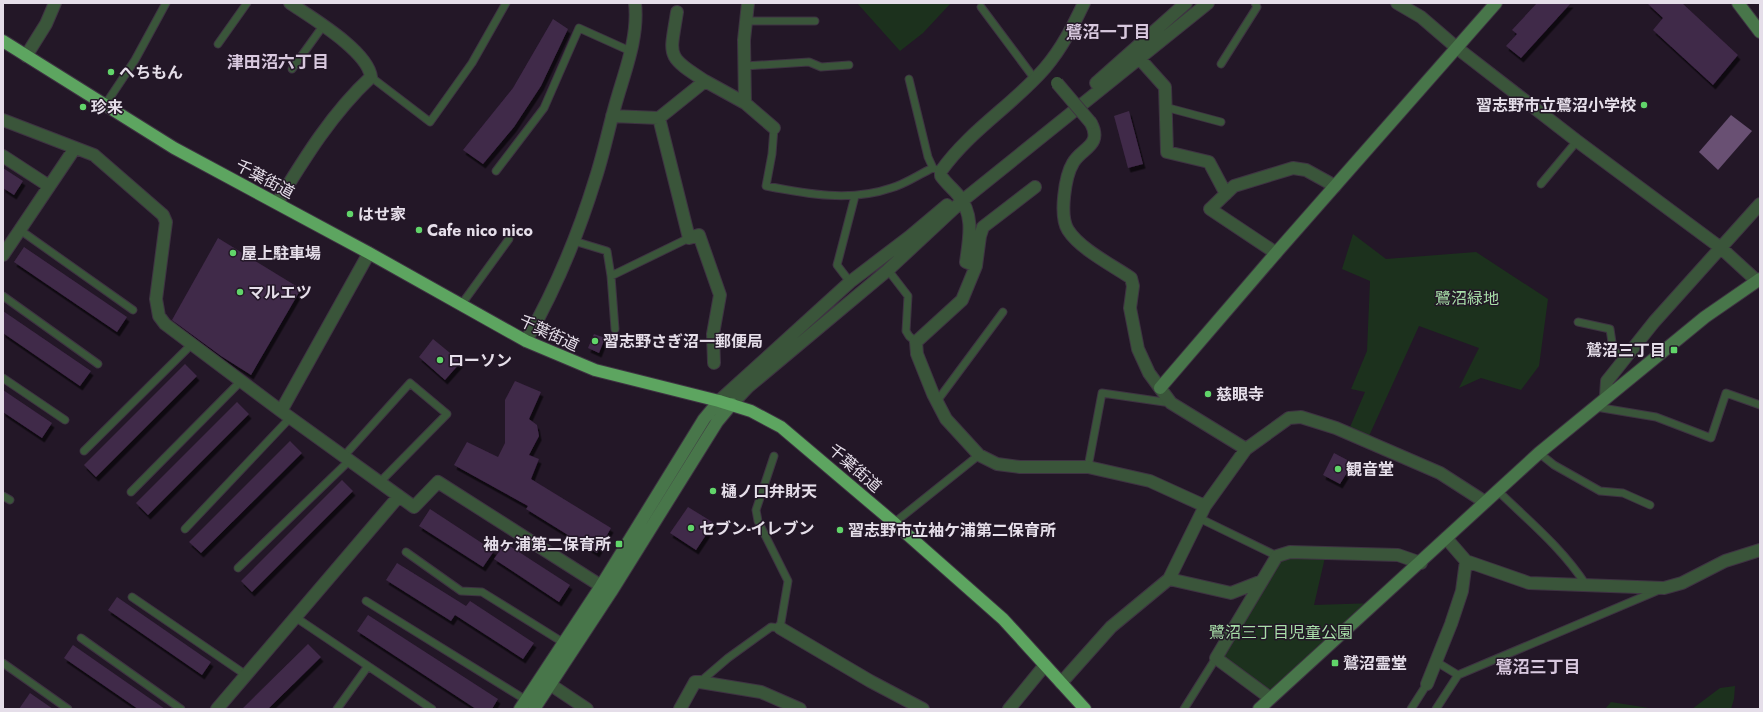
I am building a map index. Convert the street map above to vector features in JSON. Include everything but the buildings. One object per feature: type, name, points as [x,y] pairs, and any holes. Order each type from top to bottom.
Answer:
[{"type":"highway","name":"千葉街道","points":[[3,41],[174,148],[370,253],[526,341],[595,370],[732,404],[751,411],[790,434],[1003,619],[1085,709]]},
{"type":"street","points":[[26,56],[46,24],[55,3]]},
{"type":"street","points":[[277,203],[322,133],[355,92],[371,77],[370,70],[355,51],[324,26],[290,3]]},
{"type":"street","points":[[526,341],[545,308],[574,241],[595,179],[630,52],[636,17],[635,3]]},
{"type":"street","points":[[745,103],[745,21],[748,3]]},
{"type":"street","points":[[976,266],[966,262],[970,227],[967,209],[937,169],[972,134],[1045,68],[1067,38],[1084,3]]},
{"type":"street","points":[[527,706],[716,422],[732,404],[748,387],[888,270],[960,198],[1083,94],[1186,3]]},
{"type":"street","points":[[545,681],[564,643],[606,589],[704,419],[719,401],[850,282],[960,198],[1208,3]]},
{"type":"street","points":[[1259,709],[1421,563],[1446,538],[1539,453],[1596,407],[1606,396],[1705,317],[1758,280],[1721,248],[1577,141],[1457,48],[1421,17],[1397,3]]},
{"type":"street","points":[[1160,388],[1276,253],[1496,3]]},
{"type":"street","points":[[1740,3],[1760,32]]},
{"type":"street","points":[[677,12],[671,49],[679,64],[745,103],[774,128]]},
{"type":"street","points":[[1139,58],[1165,87],[1167,152],[1209,162],[1226,194]]},
{"type":"street","points":[[1045,68],[1091,123],[1095,131],[1094,140],[1090,148],[1072,164],[1067,180],[1064,200],[1064,220],[1067,229],[1077,241],[1131,278],[1133,286],[1130,308],[1138,349],[1149,373],[1171,404],[1246,449]]},
{"type":"street","points":[[612,116],[660,118],[705,80]]},
{"type":"street","points":[[660,118],[689,238],[699,235],[720,295],[713,334],[714,363]]},
{"type":"street","points":[[3,120],[94,155],[163,215],[166,222],[156,299],[159,316],[165,324],[286,415],[414,507],[438,482],[606,589]]},
{"type":"street","points":[[3,255],[75,148]]},
{"type":"street","points":[[3,156],[50,186]]},
{"type":"street","points":[[1276,253],[1210,209],[1234,186],[1293,168],[1306,170],[1335,186]]},
{"type":"street","points":[[1035,186],[983,227],[980,236],[976,266],[962,300],[916,342],[917,354],[937,401],[952,428],[979,455],[998,464],[1020,467],[1088,467],[1150,481],[1205,506]]},
{"type":"street","points":[[1606,396],[1607,381],[1624,359],[1654,322],[1760,204]]},
{"type":"street","points":[[286,415],[370,253]]},
{"type":"street","points":[[1061,683],[1111,627],[1169,579],[1205,506],[1246,449],[1289,418],[1301,417],[1336,428],[1440,473],[1485,502]]},
{"type":"street","points":[[217,709],[399,496]]},
{"type":"street","points":[[1446,538],[1466,561],[1528,583],[1664,588],[1682,583],[1725,561],[1760,550]]},
{"type":"street","points":[[1270,698],[1216,658],[1277,556],[1290,552],[1398,555],[1421,563]]},
{"type":"street","points":[[1427,684],[1451,624],[1462,591],[1466,561]]},
{"type":"street","points":[[1169,579],[1231,593],[1262,581]]},
{"type":"street","points":[[780,628],[870,681],[923,709]]},
{"type":"street","points":[[1009,709],[1045,665]]},
{"type":"street","points":[[545,681],[587,709]]},
{"type":"street","points":[[680,709],[695,682],[761,692],[800,709]]},
{"type":"lane","points":[[105,105],[134,60],[166,3]]},
{"type":"lane","points":[[218,44],[247,3]]},
{"type":"lane","points":[[371,77],[430,122],[472,63],[506,3]]},
{"type":"lane","points":[[1221,64],[1257,7],[1255,3]]},
{"type":"lane","points":[[981,7],[1034,78]]},
{"type":"lane","points":[[745,21],[815,21]]},
{"type":"lane","points":[[292,69],[324,26]]},
{"type":"lane","points":[[496,171],[544,108],[579,28],[630,52]]},
{"type":"lane","points":[[745,66],[809,62],[821,68],[849,64]]},
{"type":"lane","points":[[774,128],[772,154],[766,186],[803,194],[855,196],[892,188],[937,169],[928,157],[909,79]]},
{"type":"lane","points":[[1166,107],[1221,122]]},
{"type":"lane","points":[[1541,184],[1577,141]]},
{"type":"lane","points":[[850,282],[837,265],[855,196]]},
{"type":"lane","points":[[20,230],[133,310]]},
{"type":"lane","points":[[611,276],[689,238]]},
{"type":"lane","points":[[461,305],[509,239]]},
{"type":"lane","points":[[574,241],[607,251],[611,276],[615,329]]},
{"type":"lane","points":[[888,270],[908,296],[906,331],[916,342]]},
{"type":"lane","points":[[3,296],[98,364]]},
{"type":"lane","points":[[937,401],[1003,312]]},
{"type":"lane","points":[[1578,322],[1610,329],[1613,349],[1624,359]]},
{"type":"lane","points":[[84,451],[192,344]]},
{"type":"lane","points":[[3,378],[66,420]]},
{"type":"lane","points":[[131,492],[241,381]]},
{"type":"lane","points":[[238,568],[347,458],[410,383],[447,414],[380,482]]},
{"type":"lane","points":[[1088,467],[1102,393],[1171,404]]},
{"type":"lane","points":[[1596,407],[1656,418],[1711,438],[1726,393],[1760,405]]},
{"type":"lane","points":[[185,529],[286,415]]},
{"type":"lane","points":[[1539,453],[1560,469],[1600,491],[1623,493],[1650,505]]},
{"type":"lane","points":[[894,524],[979,455]]},
{"type":"lane","points":[[700,682],[728,658],[771,627],[780,628],[788,581],[758,521],[756,510],[774,456]]},
{"type":"lane","points":[[1498,492],[1552,544],[1578,572],[1586,585]]},
{"type":"lane","points":[[3,496],[10,500]]},
{"type":"lane","points":[[1199,518],[1277,556]]},
{"type":"lane","points":[[406,552],[462,591],[482,592],[564,643]]},
{"type":"lane","points":[[1436,709],[1458,675],[1664,588]]},
{"type":"lane","points":[[132,596],[246,675]]},
{"type":"lane","points":[[366,602],[527,706]]},
{"type":"lane","points":[[295,617],[432,709]]},
{"type":"lane","points":[[81,638],[181,709]]},
{"type":"lane","points":[[1184,709],[1216,658]]},
{"type":"lane","points":[[1435,661],[1458,675]]},
{"type":"lane","points":[[3,663],[68,709]]},
{"type":"lane","points":[[337,709],[368,666]]},
{"type":"lane","points":[[1411,709],[1427,684]]},
{"type":"green space","points":[[857,3],[951,3],[923,33],[900,51]]},
{"type":"green space","name":"鷺沼緑地","points":[[1353,234],[1386,259],[1476,252],[1548,299],[1539,366],[1521,390],[1481,378],[1459,388],[1479,348],[1419,326],[1369,436],[1350,427],[1365,392],[1351,389],[1367,351],[1370,281],[1342,269]]},
{"type":"green space","name":"鷺沼三丁目児童公園","points":[[1326,553],[1314,605],[1377,603],[1270,698],[1216,658],[1277,556]]},
{"type":"green space","points":[[1735,686],[1734,699],[1731,709],[1692,709],[1720,688]]},
{"type":"green space","points":[[1611,702],[1655,709],[1605,709]]},
{"type":"shaded area","points":[[1731,115],[1752,131],[1718,170],[1699,152]]},
{"type":"place","name":"へちもん","points":[[111,72]]},
{"type":"place","name":"習志野市立鷺沼小学校","points":[[1644,105]]},
{"type":"place","name":"珍来","points":[[83,107]]},
{"type":"place","name":"はせ家","points":[[350,214]]},
{"type":"place","name":"Cafe nico nico","points":[[419,230]]},
{"type":"place","name":"屋上駐車場","points":[[233,253]]},
{"type":"place","name":"マルエツ","points":[[240,292]]},
{"type":"place","name":"習志野さぎ沼一郵便局","points":[[595,341]]},
{"type":"place","name":"鷲沼三丁目","points":[[1674,350]]},
{"type":"place","name":"ローソン","points":[[440,360]]},
{"type":"place","name":"慈眼寺","points":[[1208,394]]},
{"type":"place","name":"観音堂","points":[[1338,469]]},
{"type":"place","name":"樋ノ口弁財天","points":[[713,491]]},
{"type":"place","name":"セブン-イレブン","points":[[691,528]]},
{"type":"place","name":"習志野市立袖ケ浦第二保育所","points":[[840,530]]},
{"type":"place","name":"袖ヶ浦第二保育所","points":[[619,544]]},
{"type":"place","name":"鷲沼霊堂","points":[[1335,663]]},
{"type":"district","name":"鷺沼一丁目","points":[[1108,32]]},
{"type":"district","name":"津田沼六丁目","points":[[278,62]]},
{"type":"district","name":"鷺沼三丁目","points":[[1538,667]]}]
